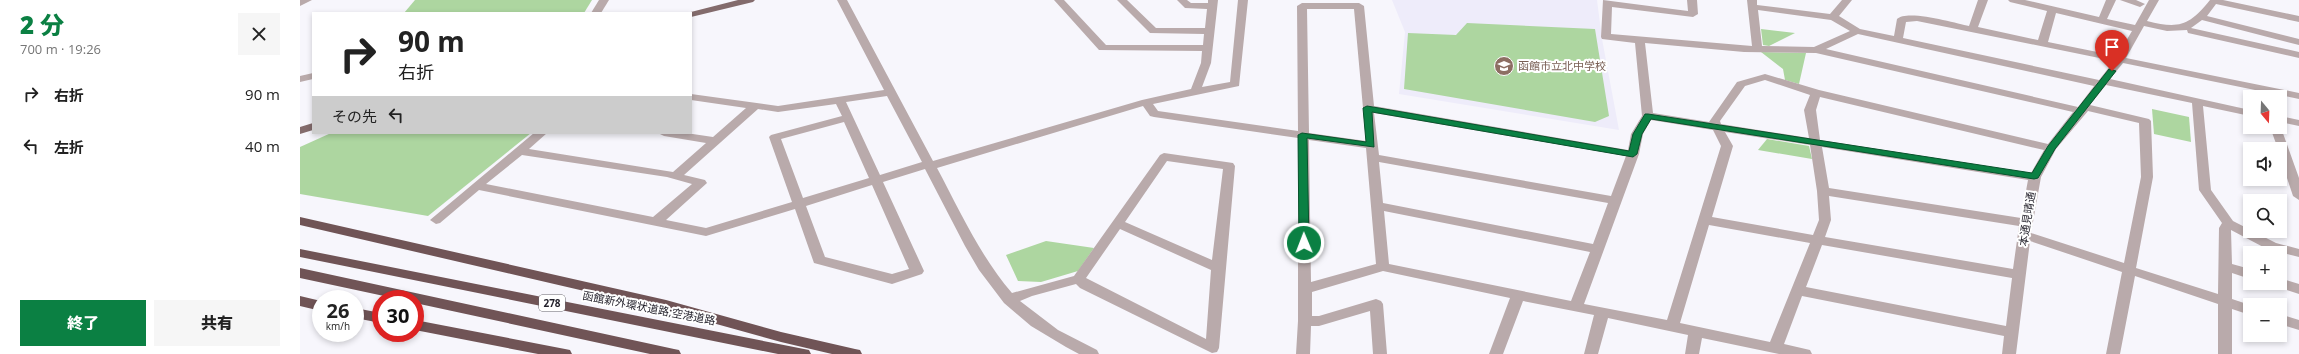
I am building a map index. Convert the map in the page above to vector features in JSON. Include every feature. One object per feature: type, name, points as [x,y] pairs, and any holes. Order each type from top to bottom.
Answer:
[{"type":"highway","points":[[300,221],[666,305],[781,337],[854,354]]},
{"type":"highway","name":"函館新外環状道路;空港道路","points":[[300,253],[804,354]]},
{"type":"highway","name":"278","points":[[300,273],[674,354]]},
{"type":"highway","points":[[300,301],[312,304]]},
{"type":"highway","points":[[424,327],[565,354]]},
{"type":"main road","points":[[692,14],[750,0]]},
{"type":"main road","points":[[300,131],[312,126]]},
{"type":"street","points":[[300,3],[307,0]]},
{"type":"street","points":[[597,12],[604,0]]},
{"type":"street","points":[[842,0],[981,262],[1009,300],[1029,318],[1041,327],[1092,354]]},
{"type":"street","points":[[1059,0],[1103,48],[1208,48]]},
{"type":"street","points":[[1122,0],[1153,31],[1210,31]]},
{"type":"street","points":[[1182,0],[1188,6],[1213,3],[1206,63],[1195,91]]},
{"type":"street","points":[[476,186],[706,232],[1146,102],[1235,84],[1243,0]]},
{"type":"street","points":[[1692,0],[1692,14],[1607,2],[1606,37],[1757,49],[1816,50],[2145,121],[2147,177],[2113,354]]},
{"type":"street","points":[[1834,17],[1836,11],[1847,0]]},
{"type":"street","points":[[1972,30],[1983,0]]},
{"type":"street","points":[[2013,0],[2102,20],[2140,26],[2176,29],[2194,24],[2214,0],[2299,19]]},
{"type":"street","points":[[2102,20],[2111,0]]},
{"type":"street","points":[[2125,0],[2140,4]]},
{"type":"street","name":"本通見晴通","points":[[2009,354],[2018,275],[2034,176],[2051,148],[2084,109],[2120,60],[2154,0]]},
{"type":"street","points":[[1303,354],[1303,334],[1306,321],[1304,289],[1302,135],[1302,3],[1355,3],[1359,6],[1368,102],[1367,108],[1370,145],[1383,267]]},
{"type":"street","points":[[1757,49],[1752,4],[1834,17],[1857,31],[2102,83],[2243,111]]},
{"type":"street","points":[[2042,44],[2052,9]]},
{"type":"street","points":[[2201,17],[2299,42]]},
{"type":"street","points":[[1898,39],[1902,19],[1917,18],[2299,96]]},
{"type":"street","points":[[1816,50],[1857,31]]},
{"type":"street","points":[[2191,31],[2299,55]]},
{"type":"street","points":[[1576,308],[1633,154],[1637,134],[1648,116],[1640,40]]},
{"type":"street","points":[[300,79],[312,76]]},
{"type":"street","points":[[1672,327],[1727,146],[1714,121],[1741,84],[1765,77],[1816,93],[2051,148]]},
{"type":"street","points":[[692,96],[778,110],[892,92]]},
{"type":"street","points":[[1775,348],[1825,220],[1823,191],[1810,110],[1816,93]]},
{"type":"street","points":[[840,100],[846,118],[917,271],[892,279],[819,260],[775,137],[846,118]]},
{"type":"street","points":[[2197,101],[2205,190],[2229,224],[2272,246],[2299,253]]},
{"type":"street","points":[[1146,102],[1154,114],[1370,145]]},
{"type":"street","points":[[675,176],[755,106]]},
{"type":"street","points":[[1367,108],[1633,154]]},
{"type":"street","points":[[1648,116],[2034,176]]},
{"type":"street","points":[[2287,120],[2299,123]]},
{"type":"street","points":[[436,220],[540,134]]},
{"type":"street","points":[[670,134],[715,141]]},
{"type":"street","points":[[2278,134],[2299,196]]},
{"type":"street","points":[[520,151],[675,176],[701,183],[656,222]]},
{"type":"street","points":[[1009,300],[1028,292],[1079,279],[1119,224],[1164,157],[1229,166],[1218,268],[1212,348],[1085,285],[1079,279]]},
{"type":"street","points":[[1372,157],[1616,202]]},
{"type":"street","points":[[1823,191],[2025,229],[2129,271],[2243,308]]},
{"type":"street","points":[[1377,206],[1598,249]]},
{"type":"street","points":[[1705,220],[2018,275]]},
{"type":"street","points":[[1119,224],[1218,268]]},
{"type":"street","points":[[2226,354],[2224,266],[2225,228],[2229,224]]},
{"type":"street","points":[[2224,266],[2243,272]]},
{"type":"street","points":[[1304,289],[1383,267],[1797,353]]},
{"type":"street","points":[[2287,285],[2299,289]]},
{"type":"street","points":[[1797,290],[2011,332]]},
{"type":"street","points":[[1496,354],[1518,296]]},
{"type":"street","points":[[1306,321],[1319,321],[1376,304],[1380,354]]},
{"type":"street","points":[[1591,354],[1602,313]]},
{"type":"street","points":[[2287,321],[2299,325]]},
{"type":"street","points":[[1692,354],[1696,332]]},
{"type":"shaded area","name":"函館市立北中学校","points":[[1392,0],[1597,0],[1602,39],[1619,130],[1399,94],[1405,32]]},
{"type":"green space","points":[[415,0],[592,0],[585,12],[405,12]]},
{"type":"green space","name":"函館市立北中学校","points":[[1467,23],[1595,29],[1609,116],[1595,122],[1404,89],[1408,33],[1456,35]]},
{"type":"green space","points":[[1761,29],[1795,33],[1769,46],[1763,45]]},
{"type":"green space","points":[[1761,52],[1806,53],[1799,84],[1785,80],[1783,69]]},
{"type":"green space","points":[[2152,109],[2189,117],[2191,142],[2154,134]]},
{"type":"green space","points":[[329,134],[530,134],[428,216],[300,194],[300,147]]},
{"type":"green space","points":[[1767,139],[1809,146],[1812,159],[1758,150]]},
{"type":"green space","points":[[1046,241],[1094,248],[1078,271],[1041,282],[1018,281],[1006,255]]},
{"type":"place","name":"函館市立北中学校","points":[[1504,66]]},
{"type":"route","points":[[1304,243],[1302,135],[1370,145],[1367,108],[1633,154],[1637,134],[1648,116],[2034,176],[2051,148],[2067,130],[2112,71]]}]
